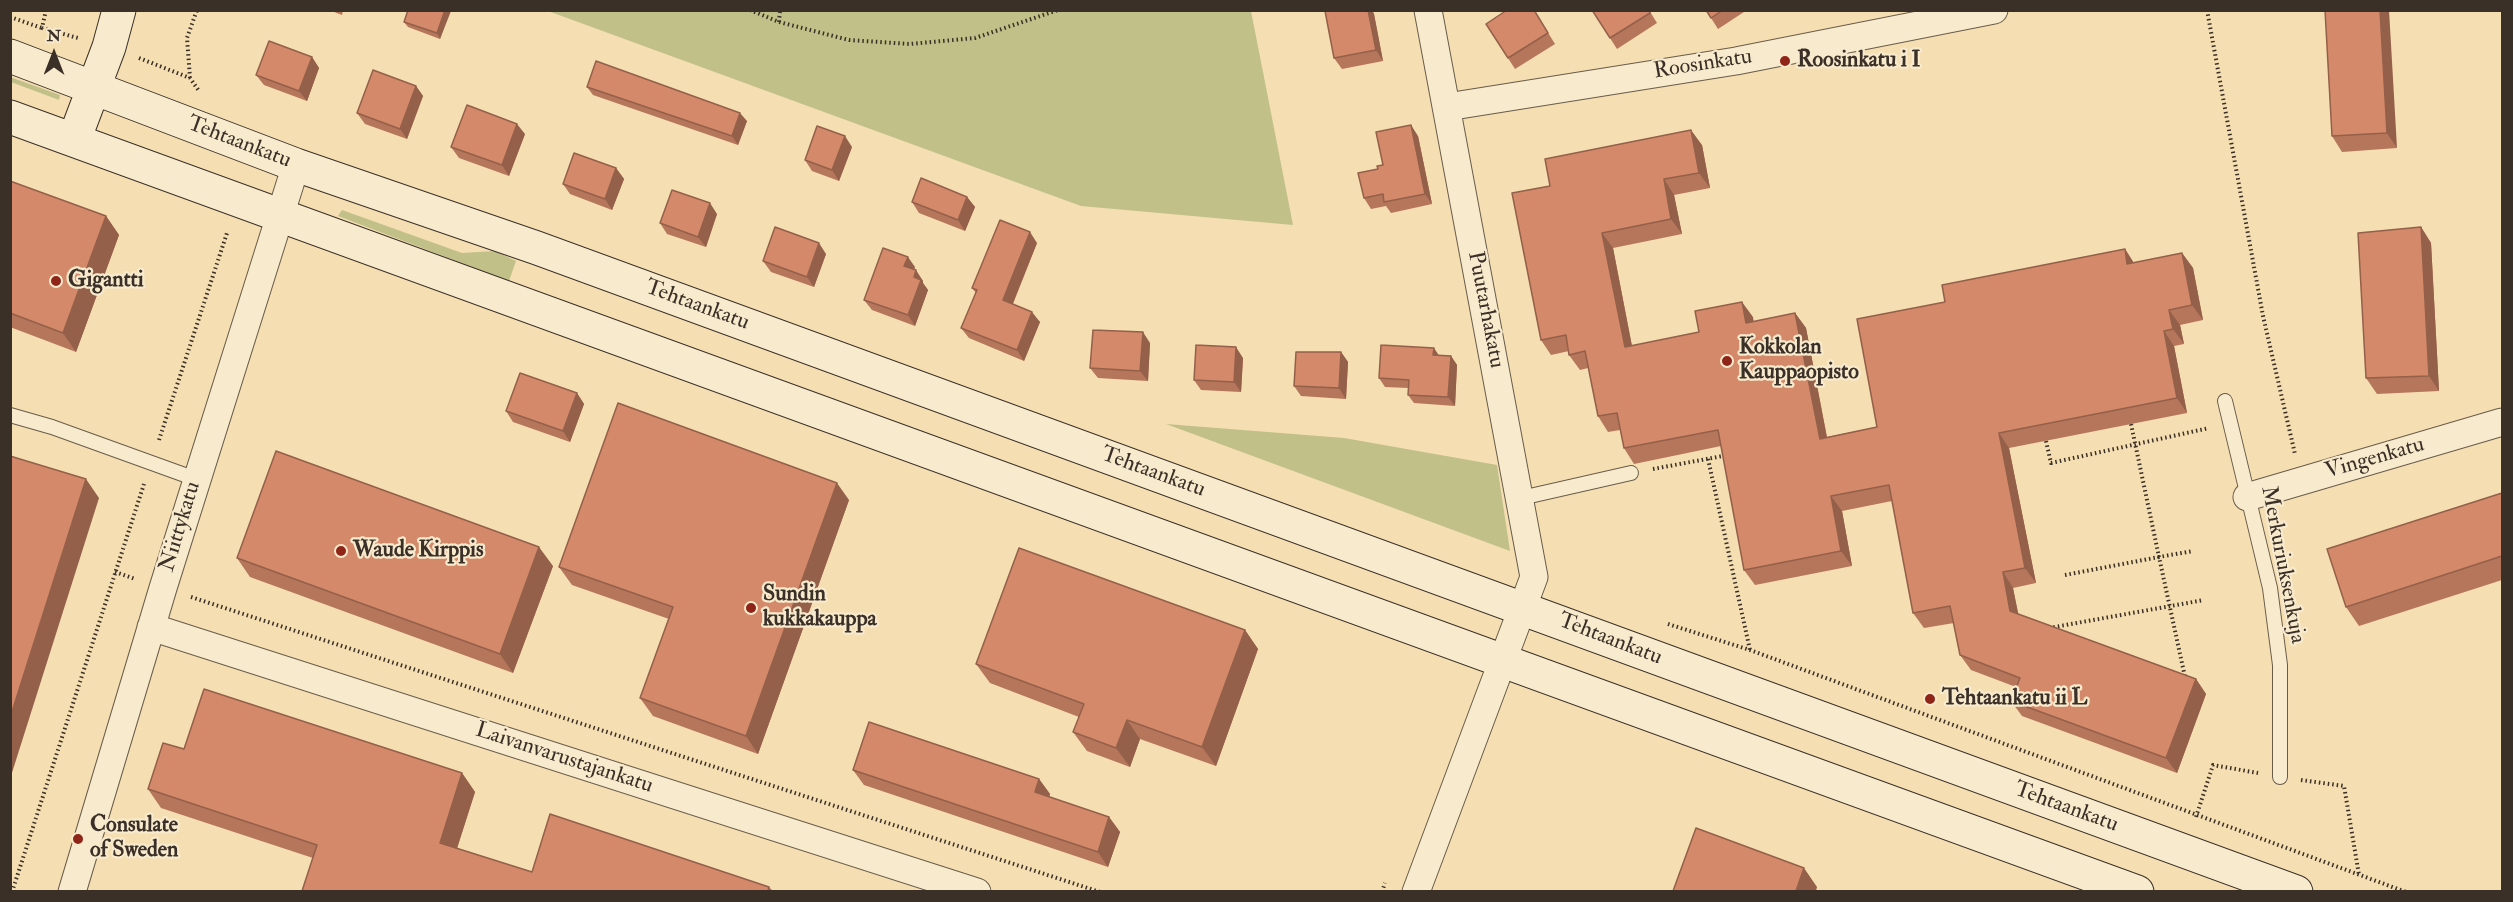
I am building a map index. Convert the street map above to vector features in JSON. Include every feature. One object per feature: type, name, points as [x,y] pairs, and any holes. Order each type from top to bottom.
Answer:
[{"type":"main road","points":[[74,140],[119,10]]},
{"type":"main road","name":"Tehtaankatu","points":[[10,56],[296,165],[571,260],[2296,891]]},
{"type":"main road","points":[[10,117],[2137,891]]},
{"type":"street","name":"Puutarhakatu","points":[[1416,891],[1534,577],[1428,10]]},
{"type":"street","name":"Roosinkatu","points":[[1447,107],[1736,61],[1995,10]]},
{"type":"street","name":"Niittykatu","points":[[72,891],[196,479],[296,165]]},
{"type":"street","name":"Vingenkatu","points":[[2247,497],[2502,422]]},
{"type":"street","name":"Laivanvarustajankatu","points":[[151,627],[977,891]]},
{"type":"lane","name":"Merkuriuksenkuja","points":[[2225,401],[2270,588],[2280,665],[2280,777]]},
{"type":"lane","points":[[10,416],[52,427],[196,479]]},
{"type":"lane","points":[[1521,498],[1631,473]]},
{"type":"path","points":[[190,78],[187,38],[197,10]]},
{"type":"path","points":[[750,10],[779,21],[849,40],[910,44],[975,38],[1058,10]]},
{"type":"path","points":[[779,21],[780,10]]},
{"type":"path","points":[[2207,10],[2263,316],[2301,481]]},
{"type":"path","points":[[10,17],[42,28]]},
{"type":"path","points":[[12,891],[227,233]]},
{"type":"path","points":[[2046,441],[2051,463],[2230,423]]},
{"type":"path","points":[[2131,424],[2187,687]]},
{"type":"path","points":[[1631,473],[1731,455]]},
{"type":"path","points":[[1708,459],[1750,650]]},
{"type":"path","points":[[2066,575],[2193,551]]},
{"type":"path","points":[[115,572],[1100,891]]},
{"type":"path","points":[[2045,628],[2170,608],[2204,600]]},
{"type":"path","points":[[2196,815],[2213,765],[2344,786],[2359,875]]},
{"type":"shaded area","points":[[548,11],[1251,11],[1293,225],[1081,206]]},
{"type":"shaded area","points":[[10,77],[60,95],[59,100],[11,82]]},
{"type":"shaded area","points":[[342,210],[462,253],[495,251],[516,261],[509,281],[338,216]]},
{"type":"shaded area","points":[[1166,424],[1344,438],[1497,465],[1510,551]]},
{"type":"building","points":[[408,10],[445,10],[437,33],[404,22]]},
{"type":"building","points":[[1368,10],[1376,50],[1334,58],[1325,11]]},
{"type":"building","points":[[1507,10],[1534,10],[1548,33],[1508,58],[1486,24]]},
{"type":"building","points":[[1592,10],[1649,10],[1650,13],[1610,38]]},
{"type":"building","points":[[1706,10],[1723,10],[1711,18]]},
{"type":"building","points":[[2325,10],[2380,10],[2387,133],[2332,136]]},
{"type":"building","points":[[269,41],[312,57],[299,91],[256,75]]},
{"type":"building","points":[[596,61],[740,113],[732,136],[587,87]]},
{"type":"building","points":[[373,70],[416,86],[400,129],[357,113]]},
{"type":"building","points":[[467,105],[517,124],[502,165],[451,147]]},
{"type":"building","points":[[1411,125],[1425,194],[1384,202],[1383,194],[1364,198],[1358,173],[1378,169],[1377,166],[1383,165],[1376,132]]},
{"type":"building","points":[[817,126],[845,136],[832,170],[805,160]]},
{"type":"building","points":[[1691,130],[1699,173],[1664,179],[1671,219],[1602,233],[1625,347],[1699,332],[1695,311],[1742,302],[1746,323],[1795,313],[1820,439],[1877,427],[1857,319],[1945,302],[1942,285],[2125,249],[2127,264],[2182,253],[2192,305],[2169,310],[2173,329],[2164,331],[2177,398],[1999,433],[2025,568],[2003,572],[2010,611],[2196,679],[2166,758],[2011,701],[2020,678],[1960,655],[1950,606],[1913,613],[1889,485],[1831,496],[1841,551],[1744,570],[1718,430],[1624,448],[1617,413],[1598,416],[1585,351],[1569,355],[1566,335],[1541,340],[1512,193],[1550,186],[1545,159]]},
{"type":"building","points":[[574,153],[616,168],[605,199],[563,184]]},
{"type":"building","points":[[921,178],[967,197],[958,220],[912,202]]},
{"type":"building","name":"Gigantti","points":[[10,181],[106,216],[63,333],[10,313]]},
{"type":"building","points":[[672,190],[710,203],[698,237],[660,223]]},
{"type":"building","points":[[1000,220],[1030,232],[1003,300],[1032,312],[1017,350],[961,328],[977,290],[972,288]]},
{"type":"building","points":[[775,227],[819,243],[807,277],[763,261]]},
{"type":"building","points":[[2421,227],[2429,376],[2366,378],[2358,233]]},
{"type":"building","points":[[883,248],[908,257],[904,266],[916,270],[914,277],[921,280],[908,315],[864,300]]},
{"type":"building","points":[[1093,330],[1143,332],[1140,371],[1090,368]]},
{"type":"building","points":[[1196,345],[1236,347],[1234,382],[1194,380]]},
{"type":"building","points":[[1381,345],[1434,348],[1433,355],[1451,356],[1448,397],[1408,395],[1409,380],[1379,378]]},
{"type":"building","points":[[1296,352],[1341,352],[1339,388],[1294,386]]},
{"type":"building","points":[[520,373],[577,393],[563,431],[506,411]]},
{"type":"building","points":[[618,403],[837,483],[746,736],[640,698],[673,607],[559,567]]},
{"type":"building","points":[[276,451],[539,547],[500,654],[237,558]]},
{"type":"building","points":[[10,456],[86,479],[10,718]]},
{"type":"building","points":[[2502,493],[2502,556],[2346,607],[2327,549]]},
{"type":"building","points":[[1019,548],[1245,630],[1202,747],[1127,720],[1116,748],[1073,732],[1084,704],[976,664]]},
{"type":"building","points":[[204,689],[462,773],[440,843],[532,872],[550,814],[769,887],[768,891],[302,891],[317,845],[148,789],[163,743],[184,749]]},
{"type":"building","points":[[869,722],[1039,779],[1035,792],[1109,817],[1098,852],[853,770]]},
{"type":"building","points":[[1696,828],[1804,868],[1796,891],[1673,891]]},
{"type":"place","name":"Roosinkatu i I","points":[[1785,61]]},
{"type":"place","name":"Gigantti","points":[[56,281]]},
{"type":"place","name":"Kokkolan Kauppaopisto","points":[[1727,361]]},
{"type":"place","name":"Waude Kirppis","points":[[341,551]]},
{"type":"place","name":"Sundin kukkakauppa","points":[[751,608]]},
{"type":"place","name":"Tehtaankatu ii L","points":[[1930,699]]},
{"type":"place","name":"Consulate of Sweden","points":[[78,839]]}]
